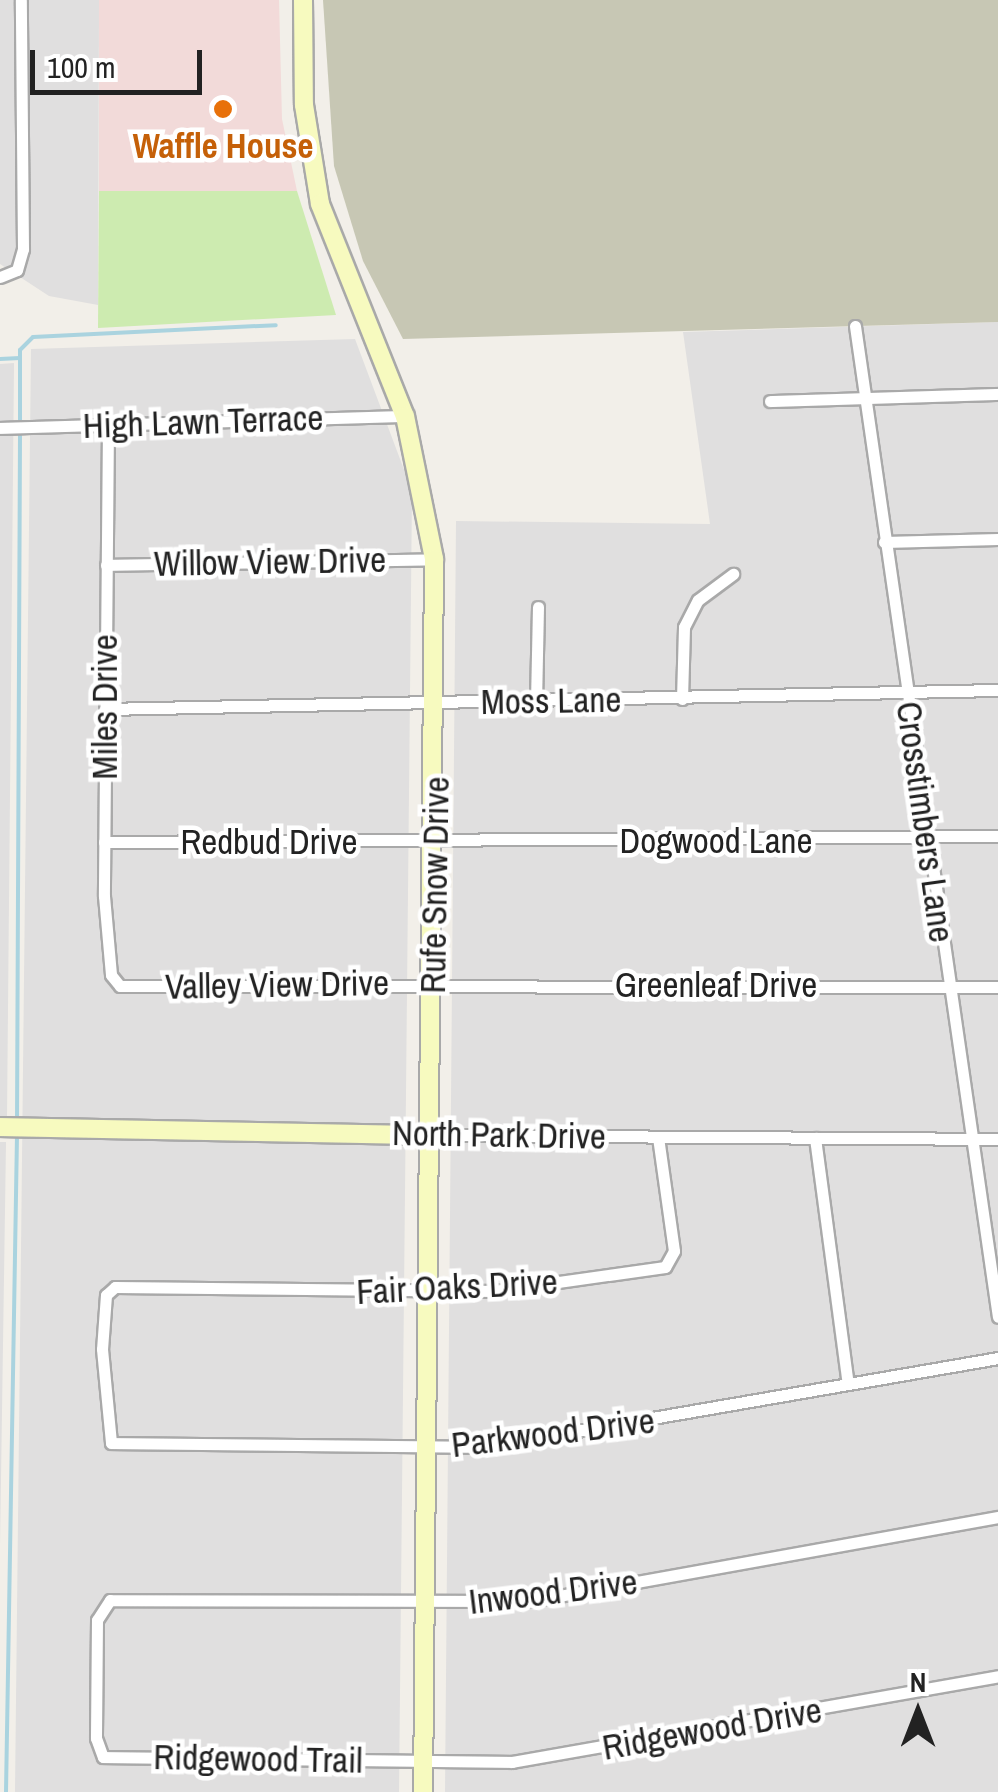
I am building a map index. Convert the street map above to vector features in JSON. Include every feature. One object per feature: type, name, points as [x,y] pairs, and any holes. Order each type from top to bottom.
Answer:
[{"type":"main road","name":"Rufe Snow Drive","points":[[302,0],[304,105],[320,204],[405,416],[434,559],[437,702],[424,1792]]},
{"type":"main road","name":"North Park Drive","points":[[11,1128],[431,1135]]},
{"type":"street","points":[[0,277],[18,270],[21,0]]},
{"type":"street","name":"Crosstimbers Lane","points":[[855,326],[998,1317]]},
{"type":"street","points":[[770,401],[998,394]]},
{"type":"street","name":"High Lawn Terrace","points":[[0,428],[405,416]]},
{"type":"street","name":"Miles Drive","points":[[108,426],[104,842],[108,962],[120,986]]},
{"type":"street","points":[[884,542],[998,539]]},
{"type":"street","name":"Willow View Drive","points":[[106,565],[434,559]]},
{"type":"street","points":[[682,699],[684,627],[698,600],[733,574]]},
{"type":"street","points":[[536,702],[538,607]]},
{"type":"street","name":"Moss Lane","points":[[105,709],[998,690]]},
{"type":"street","name":"Dogwood Lane","points":[[434,842],[998,836]]},
{"type":"street","name":"Redbud Drive","points":[[104,842],[434,842]]},
{"type":"street","name":"Greenleaf Drive","points":[[434,983],[998,987]]},
{"type":"street","name":"Valley View Drive","points":[[120,986],[434,983]]},
{"type":"street","name":"North Park Drive","points":[[431,1135],[998,1139]]},
{"type":"street","name":"Fair Oaks Drive","points":[[107,1436],[102,1349],[106,1295],[115,1287],[429,1292],[666,1267],[674,1251],[658,1137]]},
{"type":"street","points":[[815,1138],[848,1384]]},
{"type":"street","name":"Parkwood Drive","points":[[107,1436],[117,1445],[427,1448],[546,1440],[998,1358]]},
{"type":"street","name":"Inwood Drive","points":[[97,1749],[104,1604],[532,1601],[998,1517]]},
{"type":"street","name":"Ridgewood Drive","points":[[424,1762],[550,1759],[998,1676]]},
{"type":"street","name":"Ridgewood Trail","points":[[97,1749],[103,1756],[424,1762]]},
{"type":"shaded area","points":[[0,0],[99,0],[98,305],[49,296],[0,264]]},
{"type":"shaded area","points":[[99,0],[279,0],[282,119],[297,191],[99,191]]},
{"type":"shaded area","points":[[323,0],[998,0],[998,322],[403,339],[363,261],[334,166]]},
{"type":"shaded area","points":[[998,322],[998,1792],[445,1792],[456,521],[710,524],[683,332]]},
{"type":"shaded area","points":[[355,339],[412,491],[399,1792],[15,1792],[31,349]]},
{"type":"shaded area","points":[[14,363],[7,1116],[0,1116],[0,364]]},
{"type":"shaded area","points":[[0,1142],[6,1142],[0,1545]]},
{"type":"green space","points":[[99,191],[297,191],[336,315],[98,328]]},
{"type":"waterway","points":[[20,423],[20,350],[33,337],[276,325]]},
{"type":"waterway","points":[[0,359],[20,358]]},
{"type":"waterway","points":[[17,1123],[20,433]]},
{"type":"waterway","points":[[6,1792],[17,1133]]},
{"type":"place","name":"Waffle House","points":[[223,109]]}]
